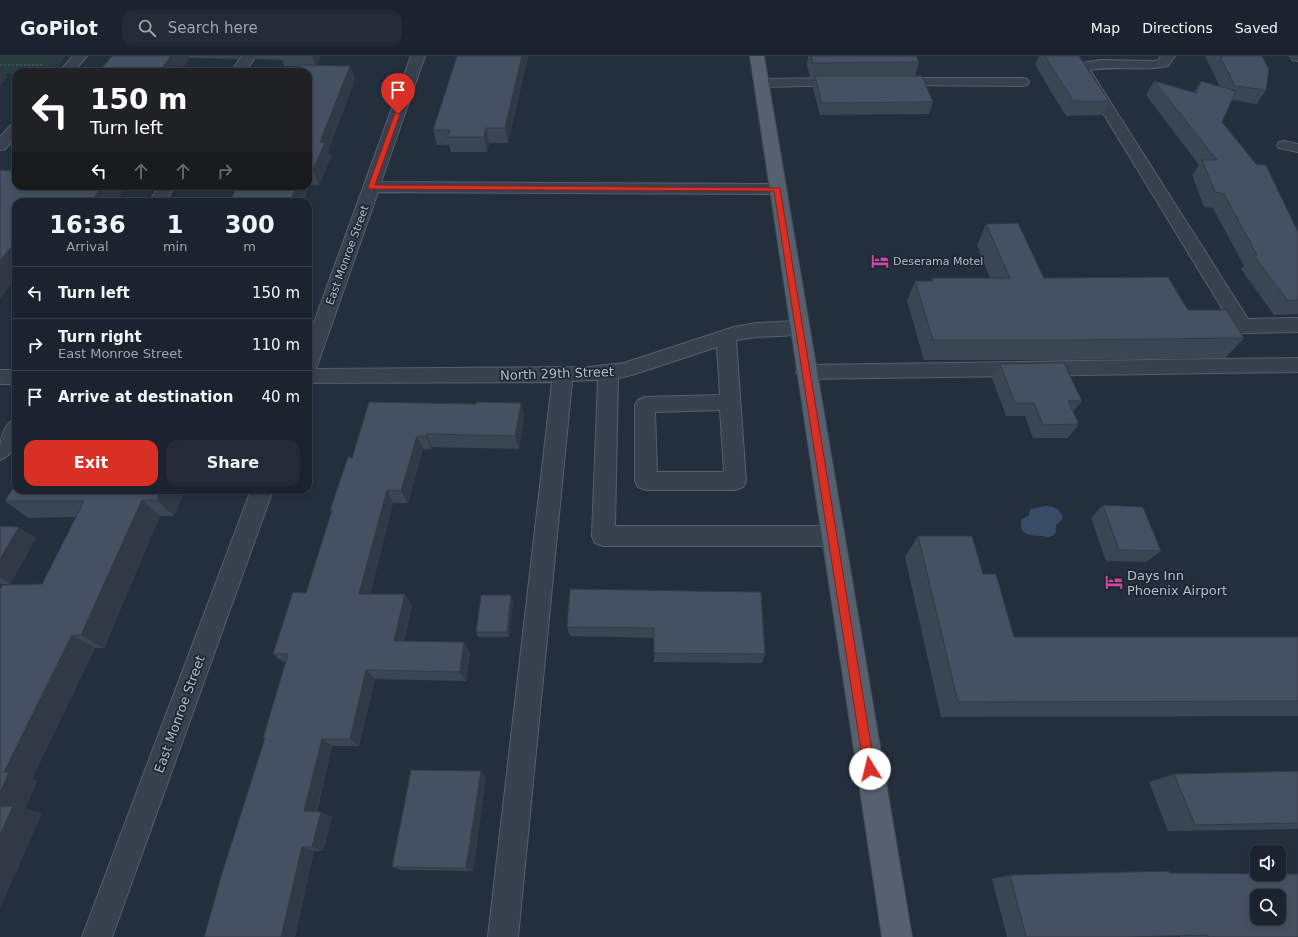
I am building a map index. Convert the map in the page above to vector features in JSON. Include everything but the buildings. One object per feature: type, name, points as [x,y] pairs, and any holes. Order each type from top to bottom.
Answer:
[{"type":"main road","points":[[757,56],[832,536],[897,937]]},
{"type":"street","points":[[70,68],[80,56]]},
{"type":"street","points":[[241,68],[249,56]]},
{"type":"street","name":"East Monroe Street","points":[[312,353],[418,56]]},
{"type":"street","points":[[1168,56],[1163,63],[1155,65],[1100,64],[1082,67],[1243,326],[1298,325]]},
{"type":"street","points":[[761,82],[860,82]]},
{"type":"street","points":[[883,82],[1022,82]]},
{"type":"street","points":[[0,146],[12,132]]},
{"type":"street","points":[[371,187],[777,189]]},
{"type":"street","name":"North 29th Street","points":[[312,376],[563,374],[608,372],[625,370],[726,337],[757,330],[799,328]]},
{"type":"street","points":[[726,337],[735,481],[646,481],[645,405],[730,402]]},
{"type":"street","points":[[806,372],[1298,366]]},
{"type":"street","points":[[608,372],[603,536],[832,536]]},
{"type":"street","points":[[503,937],[563,374]]},
{"type":"street","points":[[0,378],[12,377]]},
{"type":"street","points":[[0,452],[12,433]]},
{"type":"street","name":"East Monroe Street","points":[[97,937],[261,494]]},
{"type":"path","points":[[0,65],[49,65]]},
{"type":"green space","points":[[0,56],[66,56],[55,68],[12,68],[12,74],[0,74]]},
{"type":"water","points":[[1046,506],[1057,509],[1063,518],[1056,525],[1056,532],[1054,535],[1051,537],[1046,537],[1026,534],[1022,529],[1021,520],[1029,515],[1030,509]]},
{"type":"place","name":"Deserama Motel","points":[[880,261]]},
{"type":"place","name":"Days Inn Phoenix Airport","points":[[1114,582]]},
{"type":"route","points":[[398,114],[371,187],[777,189],[870,769]]}]
